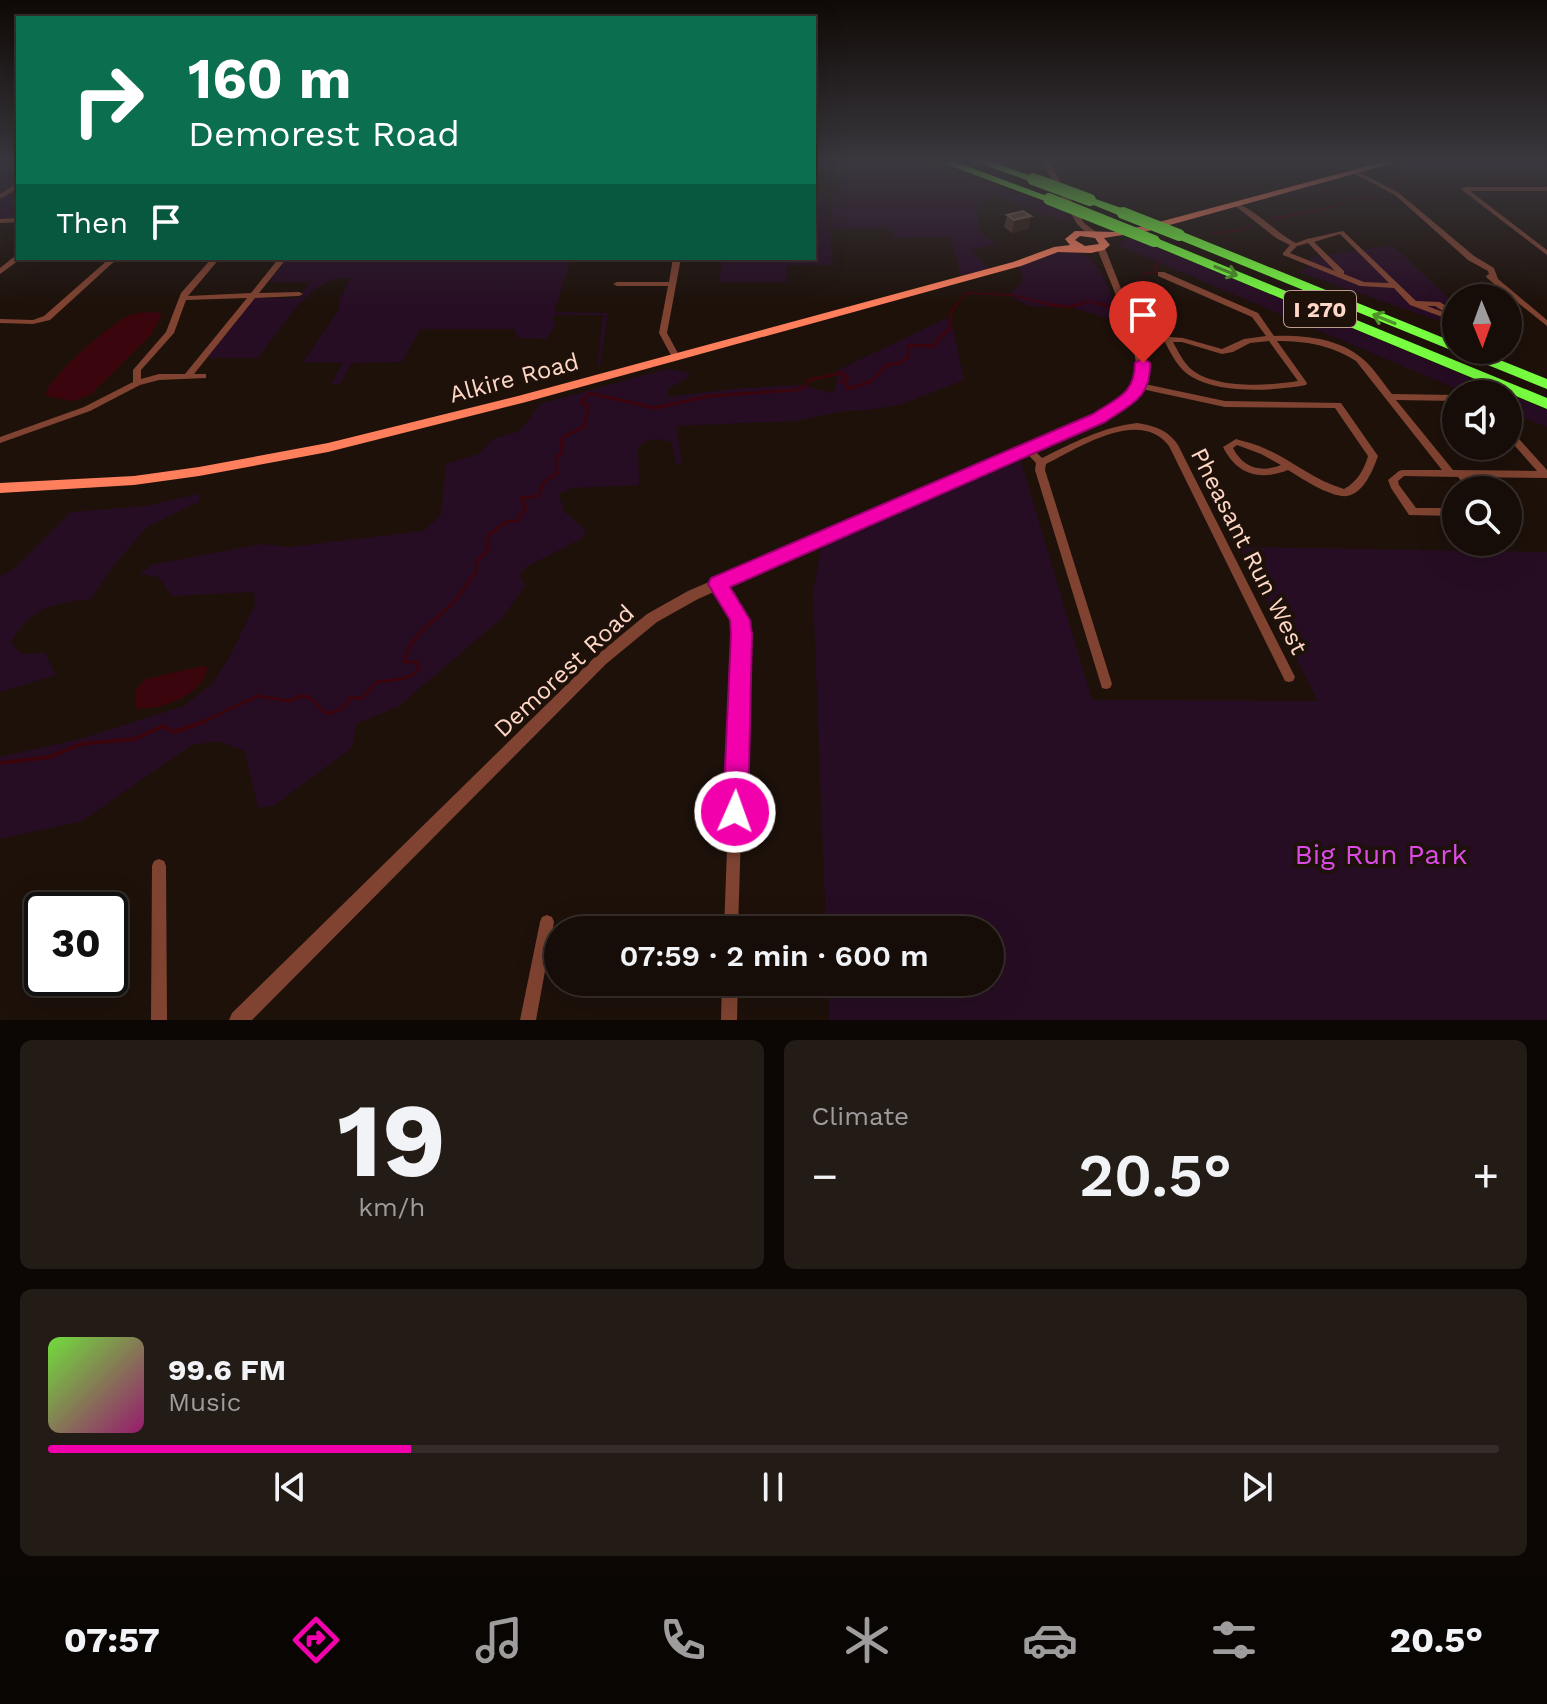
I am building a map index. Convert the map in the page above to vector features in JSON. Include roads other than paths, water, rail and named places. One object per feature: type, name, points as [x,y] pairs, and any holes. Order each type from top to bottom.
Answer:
[{"type":"highway","name":"I 270","points":[[1078,210],[1149,235],[1547,404]]},
{"type":"highway","name":"I 270","points":[[1114,210],[1442,342]]},
{"type":"highway","points":[[1497,364],[1547,384]]},
{"type":"main road","points":[[1103,247],[1149,235],[1220,210]]},
{"type":"main road","points":[[1083,248],[1071,242],[1073,235],[1149,235]]},
{"type":"main road","name":"Alkire Road","points":[[1029,259],[1073,235]]},
{"type":"main road","points":[[1095,235],[1105,241],[1103,247]]},
{"type":"main road","name":"Alkire Road","points":[[0,488],[96,486],[253,464],[417,427],[1029,259],[1058,248],[1103,247]]},
{"type":"street","points":[[1069,210],[1076,228],[1073,235]]},
{"type":"street","points":[[1072,210],[1084,228],[1095,235]]},
{"type":"street","points":[[1245,210],[1267,231],[1295,245]]},
{"type":"street","points":[[1412,210],[1547,324]]},
{"type":"street","points":[[1491,210],[1547,253]]},
{"type":"street","points":[[1333,224],[1413,303],[1442,313]]},
{"type":"street","points":[[1341,232],[1295,245],[1285,254],[1373,286],[1396,286]]},
{"type":"street","points":[[1309,240],[1345,277]]},
{"type":"street","points":[[1103,247],[1143,363],[1140,386],[1225,404],[1338,405],[1373,456],[1369,470],[1351,491],[1335,491],[1289,465],[1244,443],[1236,442],[1228,447],[1236,463],[1246,470],[1281,470],[1289,465]]},
{"type":"street","points":[[1083,248],[1099,262],[1114,304],[1126,317]]},
{"type":"street","points":[[0,272],[16,260]]},
{"type":"street","points":[[0,321],[42,320],[112,260]]},
{"type":"street","points":[[137,383],[137,370],[170,333],[182,298],[214,260]]},
{"type":"street","points":[[188,376],[281,260]]},
{"type":"street","points":[[676,357],[663,333],[677,260]]},
{"type":"street","points":[[1154,314],[1185,368],[1205,381],[1224,384],[1303,383],[1274,340],[1250,312],[1161,274]]},
{"type":"street","points":[[617,284],[672,284]]},
{"type":"street","points":[[182,298],[299,294]]},
{"type":"street","points":[[1136,338],[1191,341],[1226,352],[1249,340],[1322,341],[1341,347],[1359,359],[1457,476]]},
{"type":"street","points":[[0,440],[14,432],[87,409],[137,383],[159,377],[203,376]]},
{"type":"street","name":"Demorest Road","points":[[239,1020],[601,660],[652,618],[718,584],[1099,418],[1131,398],[1140,386]]},
{"type":"street","points":[[1389,397],[1442,398]]},
{"type":"street","name":"Pheasant Run West","points":[[1041,462],[1126,426],[1148,427],[1166,437],[1289,677]]},
{"type":"street","points":[[1027,448],[1041,462],[1040,470],[1106,684]]},
{"type":"street","points":[[1522,448],[1546,475]]},
{"type":"street","points":[[1533,460],[1547,461]]},
{"type":"street","points":[[1442,512],[1413,512],[1394,486],[1397,475],[1546,475]]},
{"type":"street","points":[[718,584],[740,620],[741,634],[731,916]]},
{"type":"street","points":[[159,866],[159,1020]]},
{"type":"street","points":[[528,1020],[544,937]]},
{"type":"street","points":[[729,1020],[730,996]]},
{"type":"waterway","points":[[1269,220],[1319,210]]},
{"type":"waterway","points":[[1214,233],[1242,230],[1250,225]]},
{"type":"waterway","points":[[1154,306],[1158,303],[1141,282],[1145,273],[1157,272],[1155,267],[1161,261]]},
{"type":"waterway","points":[[956,306],[966,293],[1012,295],[1049,304]]},
{"type":"waterway","points":[[1076,305],[1087,301],[1108,306],[1101,304]]},
{"type":"waterway","points":[[200,723],[258,696],[289,701],[301,696],[309,697],[325,713],[334,712],[343,708],[350,698],[362,698],[377,682],[405,678],[419,669],[417,662],[404,662],[413,642],[450,606],[476,573],[477,561],[487,551],[489,535],[506,522],[517,521],[526,508],[521,498],[538,496],[544,482],[557,473],[556,457],[561,454],[562,438],[585,426],[588,406],[581,403],[589,393],[655,408],[709,396],[795,390],[806,386],[808,380],[842,373],[848,378],[841,381],[847,384],[847,389],[870,382],[887,365],[900,363],[908,357],[909,345],[935,346],[936,341],[950,329],[951,312],[957,304]]},
{"type":"waterway","points":[[1049,304],[1076,305]]},
{"type":"waterway","points":[[1049,304],[1056,306]]},
{"type":"waterway","points":[[1076,305],[1081,304]]},
{"type":"waterway","points":[[1136,308],[1149,311],[1157,304]]},
{"type":"waterway","points":[[0,763],[50,757],[80,744],[135,739],[163,726],[174,732],[206,721]]},
{"type":"park label","name":"Big Run Park","points":[[1381,854]]}]
